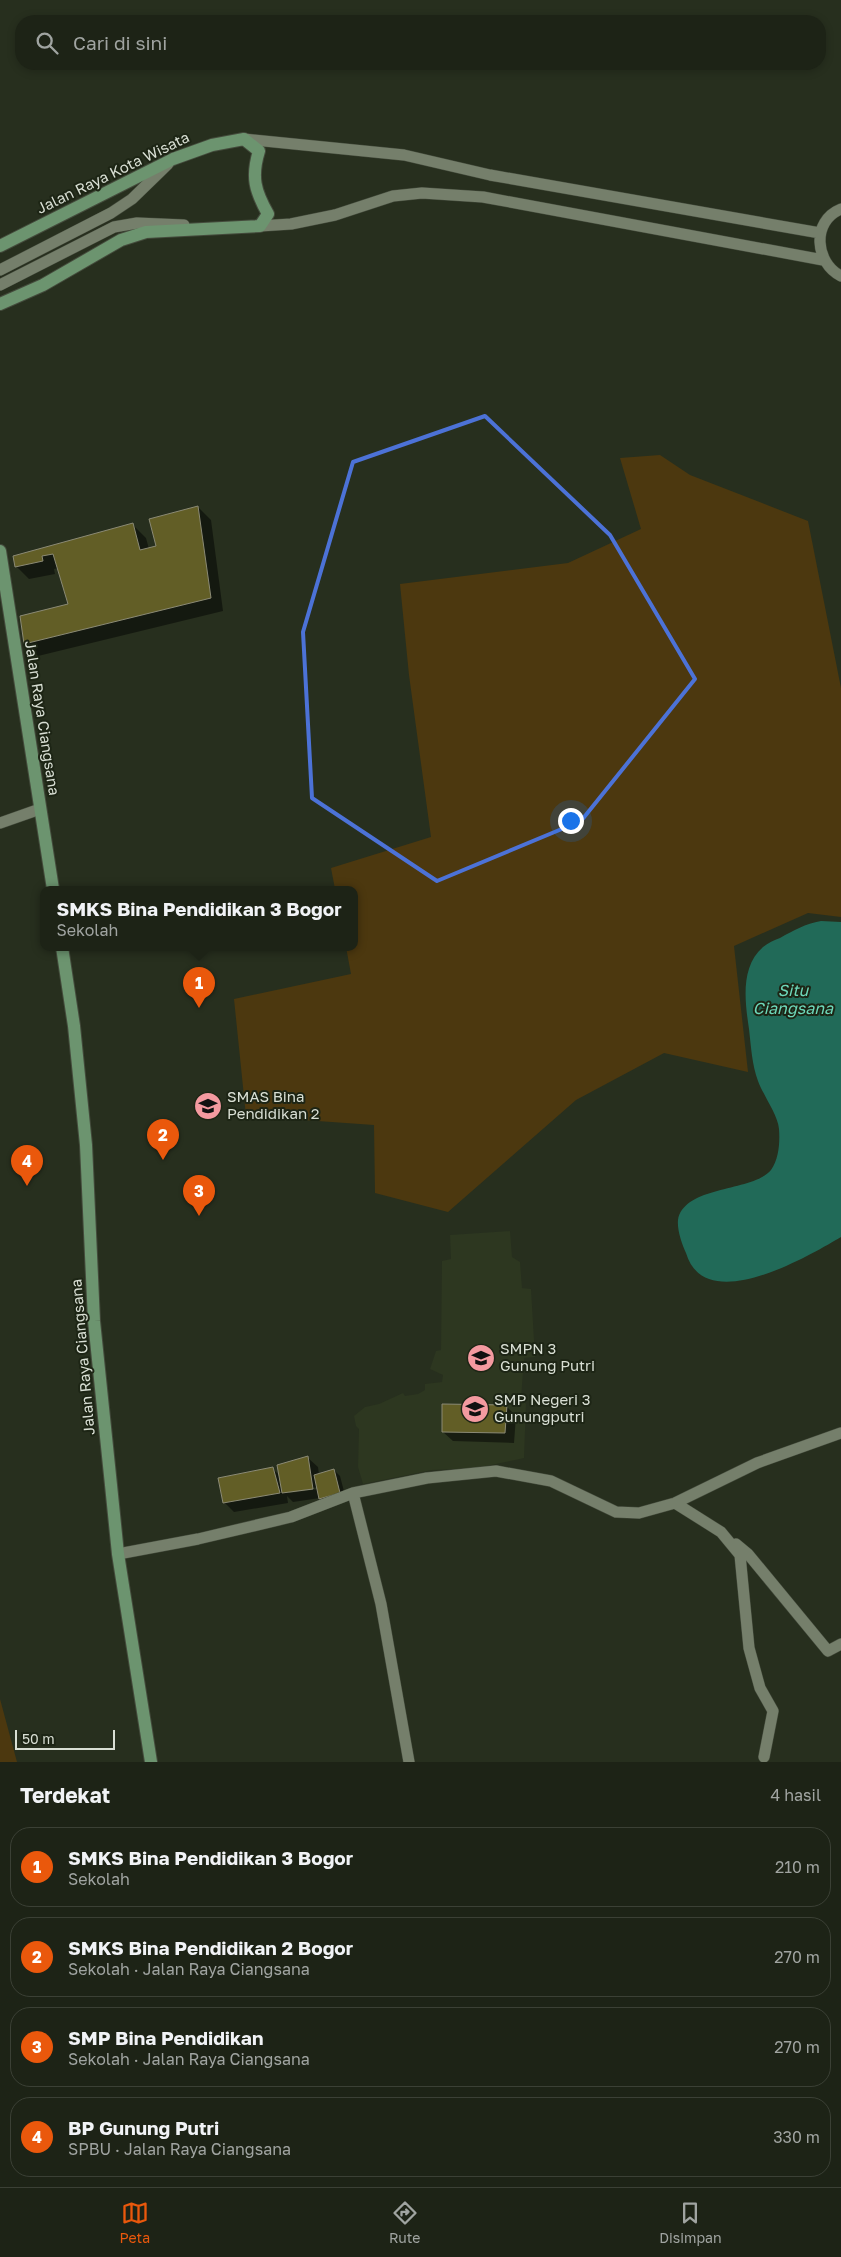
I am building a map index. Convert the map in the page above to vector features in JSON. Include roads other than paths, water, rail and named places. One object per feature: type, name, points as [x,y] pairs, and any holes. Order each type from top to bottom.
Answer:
[{"type":"main road","points":[[0,304],[43,285],[121,240],[146,232],[260,226],[268,214],[257,195],[254,168],[259,151],[244,139]]},
{"type":"main road","name":"Jalan Raya Kota Wisata","points":[[0,246],[173,159],[212,145],[244,139]]},
{"type":"main road","name":"Jalan Raya Ciangsana","points":[[0,551],[53,886]]},
{"type":"main road","name":"Jalan Raya Ciangsana","points":[[63,951],[74,1026],[86,1145],[94,1321],[118,1554],[151,1762]]},
{"type":"street","points":[[244,139],[404,156],[490,175],[820,233]]},
{"type":"street","points":[[259,151],[277,142]]},
{"type":"street","points":[[0,270],[111,213],[132,199],[173,159]]},
{"type":"street","points":[[260,226],[291,224],[335,215],[393,196],[422,192],[483,197],[823,260]]},
{"type":"street","points":[[841,209],[826,221],[820,233],[819,247],[823,260],[833,272],[841,276]]},
{"type":"street","points":[[268,214],[291,224]]},
{"type":"street","points":[[0,285],[114,227],[137,223],[226,228]]},
{"type":"street","points":[[0,823],[40,810]]},
{"type":"street","points":[[118,1554],[198,1539],[291,1517],[354,1493],[428,1478],[496,1471],[551,1481],[616,1512],[639,1513],[675,1503],[758,1463],[841,1433]]},
{"type":"street","points":[[354,1493],[382,1604],[409,1762]]},
{"type":"street","points":[[675,1503],[721,1532],[748,1554],[828,1651],[841,1644]]},
{"type":"street","points":[[721,1532],[740,1554],[750,1648],[760,1688],[772,1711],[764,1757]]},
{"type":"water","name":"Situ Ciangsana","points":[[821,921],[841,922],[841,1237],[782,1268],[734,1281],[713,1280],[697,1272],[684,1249],[678,1224],[683,1209],[705,1195],[762,1177],[774,1166],[779,1145],[778,1123],[758,1081],[753,1062],[746,1008],[747,975],[756,955],[765,946],[800,928]]},
{"type":"place","name":"SMKS Bina Pendidikan 3 Bogor","points":[[199,1008]]},
{"type":"place","name":"SMAS Bina Pendidikan 2","points":[[208,1106]]},
{"type":"place","name":"SMKS Bina Pendidikan 2 Bogor","points":[[163,1160]]},
{"type":"place","name":"BP Gunung Putri","points":[[27,1186]]},
{"type":"place","name":"SMP Bina Pendidikan","points":[[199,1216]]},
{"type":"place","name":"SMPN 3 Gunung Putri","points":[[481,1358]]},
{"type":"place","name":"SMP Negeri 3 Gunungputri","points":[[475,1409]]}]
